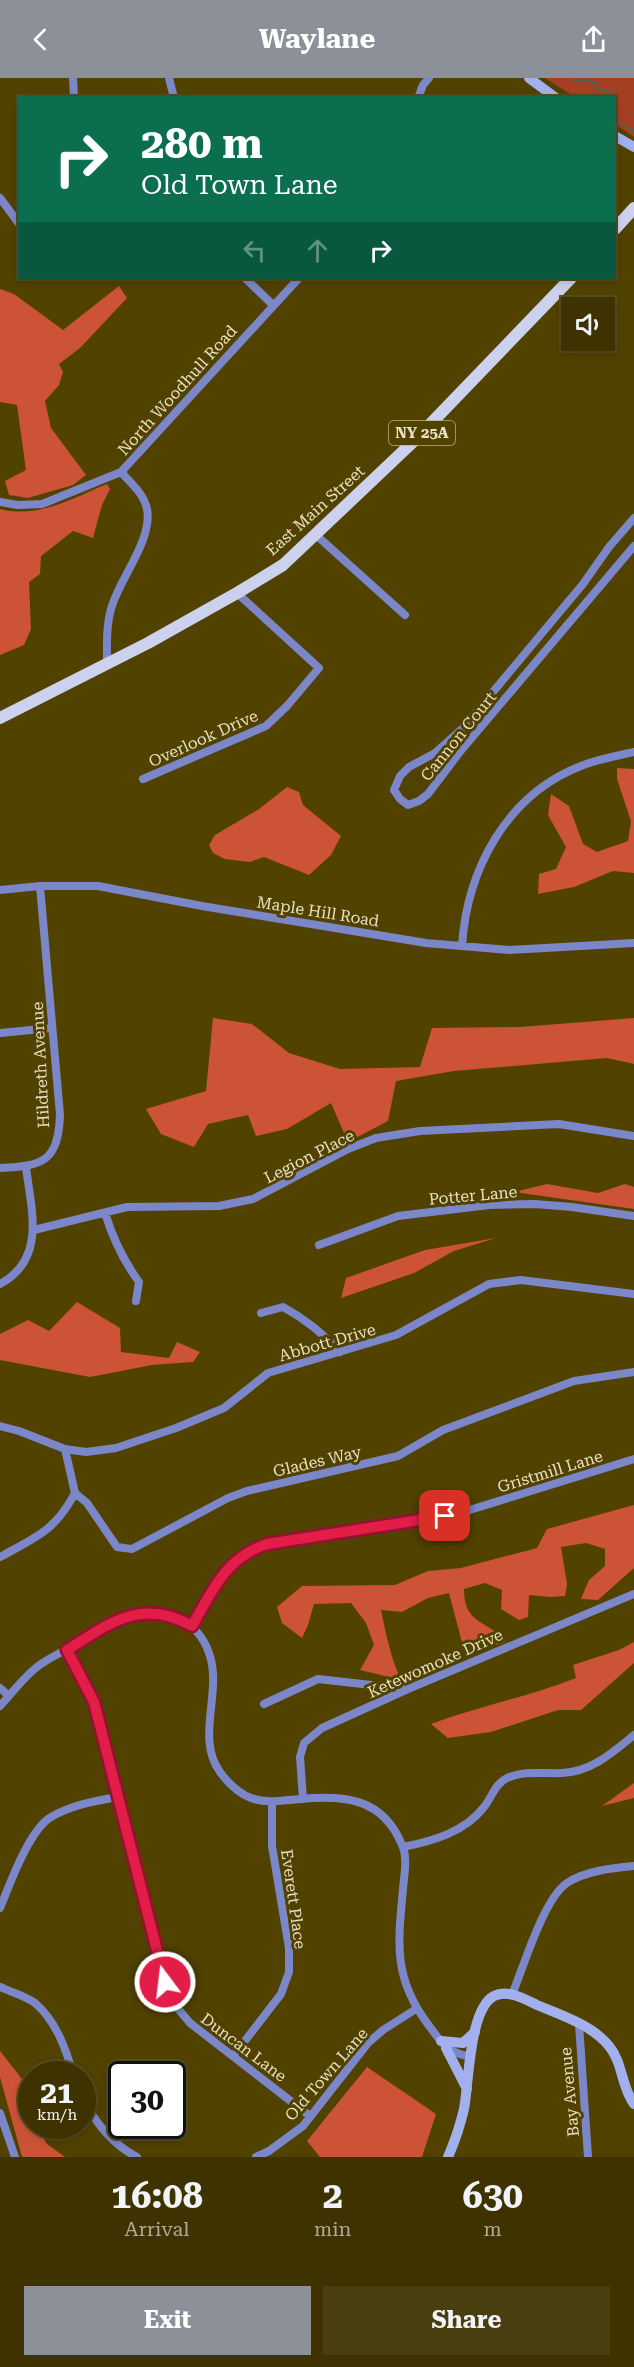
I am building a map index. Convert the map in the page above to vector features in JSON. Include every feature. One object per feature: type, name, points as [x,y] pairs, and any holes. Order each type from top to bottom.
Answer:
[{"type":"main road","points":[[616,228],[634,208]]},
{"type":"main road","name":"East Main Street","points":[[0,718],[107,664],[237,593],[283,565],[415,440],[570,279]]},
{"type":"street","points":[[73,78],[74,96]]},
{"type":"street","points":[[169,78],[174,96]]},
{"type":"street","points":[[419,96],[429,78]]},
{"type":"street","points":[[529,78],[553,96]]},
{"type":"street","points":[[616,137],[634,147]]},
{"type":"street","points":[[0,198],[3,209],[18,223]]},
{"type":"street","points":[[246,279],[273,305]]},
{"type":"street","name":"North Woodhull Road","points":[[107,664],[107,634],[111,609],[120,584],[147,530],[147,510],[141,494],[121,472],[298,279]]},
{"type":"street","points":[[0,502],[18,505],[42,504],[121,472]]},
{"type":"street","name":"Cannon Court","points":[[634,518],[462,729],[435,753],[409,767],[400,776],[394,790],[400,800],[408,805],[428,794],[634,546]]},
{"type":"street","points":[[316,534],[405,615]]},
{"type":"street","points":[[588,576],[601,585]]},
{"type":"street","name":"Overlook Drive","points":[[143,779],[266,726],[287,706],[318,668],[237,593]]},
{"type":"street","points":[[487,697],[498,707]]},
{"type":"street","points":[[462,946],[468,898],[478,870],[494,839],[508,821],[531,796],[554,779],[579,766],[634,752]]},
{"type":"street","name":"Maple Hill Road","points":[[0,890],[40,886],[98,886],[426,943],[509,950],[634,943]]},
{"type":"street","name":"Hildreth Avenue","points":[[26,1167],[39,1164],[49,1155],[59,1130],[60,1115],[40,886]]},
{"type":"street","points":[[0,1033],[52,1029]]},
{"type":"street","name":"Legion Place","points":[[34,1230],[127,1208],[156,1205],[219,1206],[253,1199],[348,1149],[376,1138],[420,1131],[559,1124],[634,1136]]},
{"type":"street","points":[[0,1168],[26,1167],[34,1230],[32,1243],[23,1265],[0,1284]]},
{"type":"street","name":"Potter Lane","points":[[319,1245],[398,1216],[489,1205],[535,1204],[634,1216]]},
{"type":"street","points":[[105,1213],[112,1236],[139,1282],[136,1301]]},
{"type":"street","name":"Abbott Drive","points":[[0,1426],[65,1449],[86,1452],[117,1448],[176,1428],[224,1408],[268,1373],[367,1346],[396,1335],[489,1284],[521,1280],[634,1294]]},
{"type":"street","points":[[261,1313],[283,1307],[301,1316],[340,1352]]},
{"type":"street","name":"Glades Way","points":[[65,1449],[75,1493],[87,1503],[117,1547],[132,1549],[238,1495],[398,1456],[443,1430],[574,1381],[634,1372]]},
{"type":"street","name":"Gristmill Lane","points":[[192,1626],[229,1566],[257,1547],[278,1541],[460,1513],[634,1459]]},
{"type":"street","points":[[0,1557],[53,1526],[65,1512],[75,1493]]},
{"type":"street","name":"Ketewomoke Drive","points":[[303,1798],[300,1757],[304,1743],[322,1728],[408,1689],[634,1594]]},
{"type":"street","points":[[0,1706],[40,1664],[111,1623],[134,1614],[156,1612],[176,1616],[192,1626],[210,1654],[213,1675],[211,1749],[218,1770],[232,1786],[251,1798],[272,1802],[303,1798],[346,1798],[364,1803],[378,1811],[392,1826],[403,1846],[405,1872],[399,1930],[399,1965],[416,2009],[443,2045],[467,2089]]},
{"type":"street","name":"Duncan Lane","points":[[67,1650],[94,1702],[165,1982],[174,2004],[190,2024],[234,2055],[310,2116]]},
{"type":"street","points":[[264,1704],[318,1679],[408,1689]]},
{"type":"street","points":[[0,1688],[9,1696]]},
{"type":"street","points":[[403,1846],[425,1843],[442,1837],[468,1823],[484,1807],[504,1780],[519,1774],[564,1773],[585,1769],[602,1761],[634,1736]]},
{"type":"street","points":[[0,1908],[29,1842],[49,1818],[79,1804],[117,1797]]},
{"type":"street","name":"Everett Place","points":[[234,2055],[281,1994],[289,1972],[289,1948],[272,1846],[272,1802]]},
{"type":"street","points":[[512,1995],[551,1898],[566,1883],[584,1874],[634,1866]]},
{"type":"street","points":[[0,1987],[34,2002],[50,2020],[65,2047],[69,2061]]},
{"type":"street","points":[[448,2157],[458,2132],[475,2032],[487,2001],[496,1995],[512,1995],[579,2024],[598,2035],[612,2050],[619,2063],[627,2092],[634,2104]]},
{"type":"street","name":"Old Town Lane","points":[[256,2157],[269,2151],[310,2116],[368,2043],[383,2030],[416,2009]]},
{"type":"street","name":"Bay Avenue","points":[[579,2024],[588,2157]]},
{"type":"street","points":[[443,2045],[463,2043],[475,2032]]},
{"type":"street","points":[[443,2045],[455,2053],[471,2057]]},
{"type":"street","points":[[0,2113],[15,2157]]},
{"type":"street","points":[[96,2120],[108,2135],[137,2157]]},
{"type":"shaded area","points":[[545,78],[634,78],[634,137],[616,125],[616,96],[573,96]]},
{"type":"shaded area","points":[[119,286],[127,298],[80,348],[59,364],[63,372],[59,385],[45,401],[51,428],[86,475],[73,485],[28,498],[9,495],[5,481],[26,470],[17,405],[0,402],[0,289],[14,294],[63,330]]},
{"type":"shaded area","points":[[107,484],[110,489],[102,505],[93,538],[73,531],[41,556],[40,574],[29,582],[31,629],[24,645],[0,655],[0,509],[28,511],[55,506]]},
{"type":"shaded area","points":[[617,768],[634,769],[634,873],[613,871],[574,887],[538,894],[539,874],[556,869],[566,847],[548,815],[551,794],[569,806],[583,844],[597,852],[628,841],[631,821],[617,779]]},
{"type":"shaded area","points":[[287,787],[299,792],[303,805],[341,836],[331,855],[309,875],[264,857],[250,862],[225,859],[213,853],[209,845],[215,835],[259,809]]},
{"type":"shaded area","points":[[213,1018],[252,1024],[289,1053],[340,1069],[420,1067],[432,1028],[520,1027],[634,1018],[634,1064],[607,1058],[454,1071],[396,1081],[388,1121],[348,1142],[331,1103],[287,1129],[256,1136],[248,1115],[208,1124],[194,1147],[161,1134],[146,1109],[206,1091]]},
{"type":"shaded area","points":[[547,1184],[598,1193],[625,1184],[634,1187],[634,1209],[514,1192]]},
{"type":"shaded area","points":[[496,1238],[454,1251],[414,1273],[341,1298],[346,1278],[425,1250]]},
{"type":"shaded area","points":[[77,1302],[120,1328],[121,1352],[169,1358],[177,1342],[200,1352],[193,1362],[152,1365],[90,1377],[0,1360],[0,1334],[28,1320],[49,1331]]},
{"type":"shaded area","points":[[634,1505],[634,1568],[598,1600],[581,1599],[589,1580],[605,1566],[605,1549],[586,1543],[561,1547],[567,1584],[565,1596],[529,1595],[528,1617],[519,1620],[501,1609],[502,1590],[485,1583],[464,1589],[465,1601],[472,1616],[498,1634],[505,1642],[478,1651],[464,1650],[449,1593],[428,1598],[402,1612],[381,1610],[391,1653],[400,1677],[393,1678],[360,1670],[374,1645],[366,1623],[351,1603],[314,1604],[302,1638],[282,1623],[277,1607],[302,1586],[395,1585],[428,1571],[461,1568],[537,1548],[547,1529]]},
{"type":"shaded area","points":[[634,1642],[634,1663],[581,1710],[558,1710],[491,1732],[448,1738],[431,1724],[576,1678],[573,1665],[619,1650]]},
{"type":"shaded area","points":[[634,1783],[634,1798],[602,1806]]},
{"type":"shaded area","points":[[0,2051],[18,2074],[18,2139],[44,2139],[47,2144],[65,2157],[22,2157],[0,2077]]},
{"type":"shaded area","points":[[367,2067],[436,2114],[422,2157],[320,2157],[307,2141]]},
{"type":"waterway","points":[[573,80],[595,82],[596,88],[611,92],[610,96]]},
{"type":"waterway","points":[[616,121],[634,132]]},
{"type":"route","points":[[165,1982],[94,1702],[67,1650],[111,1623],[134,1614],[156,1612],[176,1616],[192,1626],[229,1566],[237,1558],[257,1547],[288,1539],[445,1516]]}]
